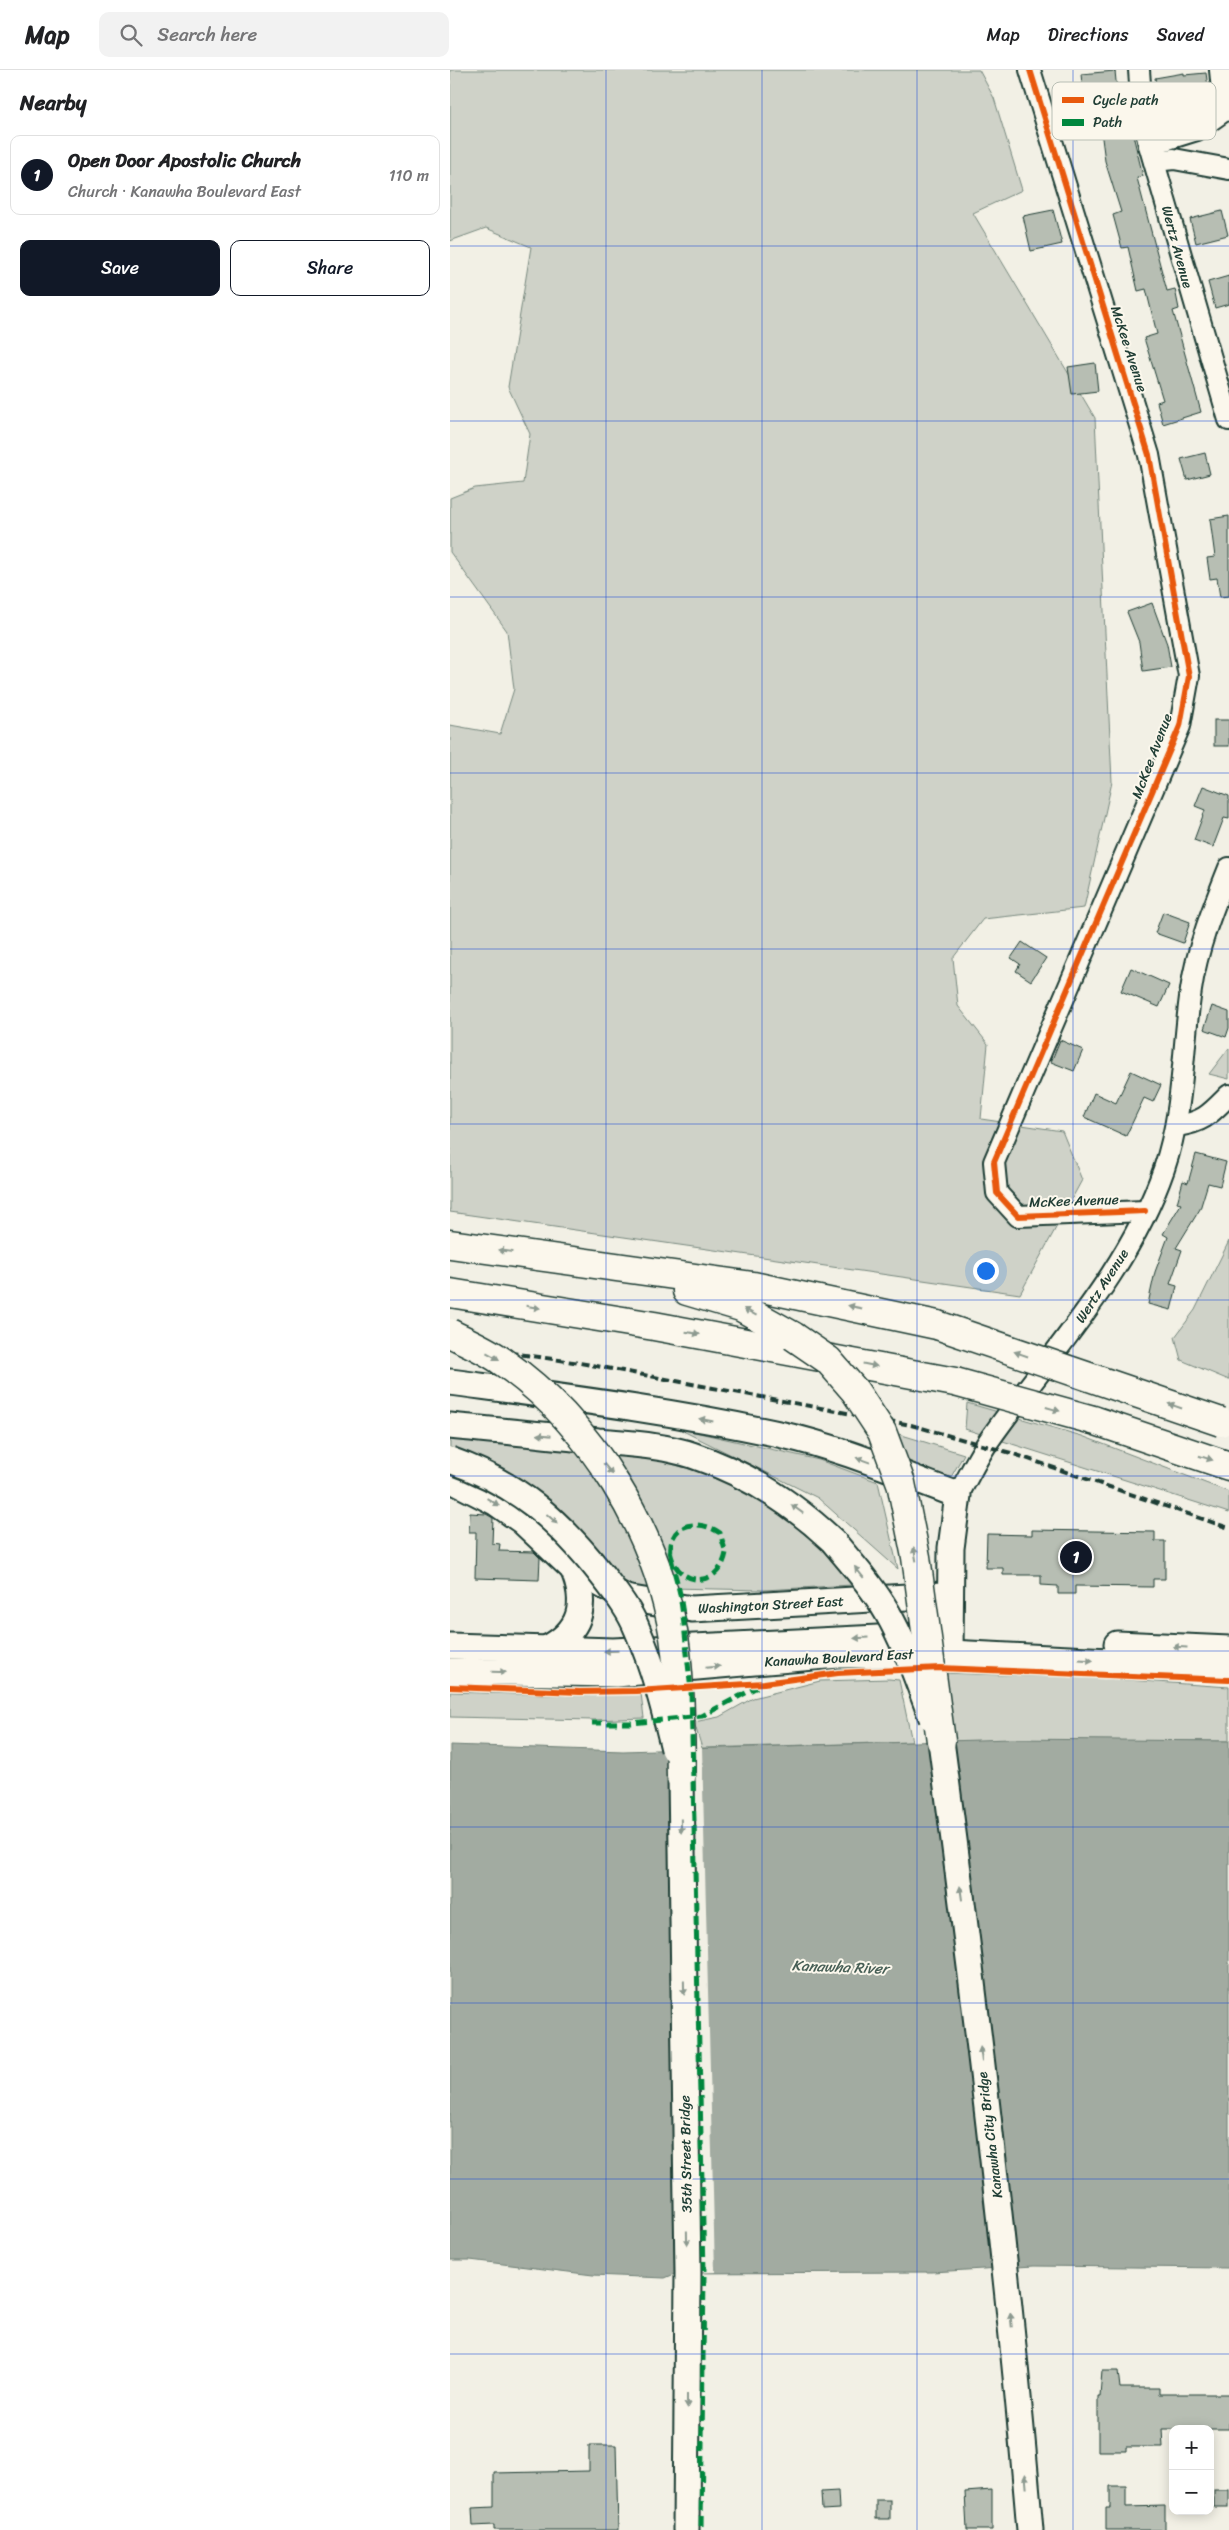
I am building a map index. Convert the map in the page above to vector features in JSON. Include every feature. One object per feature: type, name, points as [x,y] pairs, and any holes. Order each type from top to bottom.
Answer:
[{"type":"highway","points":[[450,1244],[753,1286],[937,1325],[1225,1423]]},
{"type":"highway","points":[[570,1260],[671,1286],[741,1307],[793,1336],[828,1360],[855,1391],[882,1432],[901,1483],[916,1557],[941,1741]]},
{"type":"highway","points":[[450,1293],[654,1326],[955,1382],[1093,1420],[1229,1466]]},
{"type":"highway","points":[[450,1332],[503,1362],[555,1406],[613,1475],[647,1541],[661,1579],[674,1637],[680,1697],[681,1777]]},
{"type":"main road","points":[[450,1382],[656,1410],[784,1435],[844,1453],[958,1494]]},
{"type":"main road","name":"Kanawha City Bridge","points":[[450,1426],[648,1446],[690,1454],[725,1467],[785,1500],[833,1541],[862,1576],[886,1611],[904,1644],[941,1741],[995,2170],[1018,2390],[1030,2530]]},
{"type":"main road","name":"35th Street Bridge","points":[[450,1460],[490,1476],[523,1496],[552,1518],[579,1546],[623,1602],[637,1628],[659,1687],[681,1777],[688,2272],[686,2530]]},
{"type":"main road","name":"Washington Street East","points":[[450,1479],[495,1502],[522,1521],[573,1569],[626,1598],[692,1609],[950,1595]]},
{"type":"main road","name":"Wertz Avenue","points":[[950,1645],[952,1528],[958,1494]]},
{"type":"main road","points":[[546,1650],[562,1641],[571,1633],[580,1614],[579,1584],[573,1569]]},
{"type":"main road","name":"Kanawha Boulevard East","points":[[450,1646],[613,1651],[910,1635],[950,1645],[1229,1667]]},
{"type":"main road","name":"Kanawha Boulevard East","points":[[450,1671],[616,1674],[950,1645],[1229,1649]]},
{"type":"street","name":"McKee Avenue","points":[[1030,70],[1149,455],[1189,676],[1180,726],[994,1162],[997,1193],[1018,1216],[1145,1211]]},
{"type":"street","points":[[1216,117],[1224,111],[1220,70]]},
{"type":"street","name":"Wertz Avenue","points":[[1148,140],[1192,299],[1229,420]]},
{"type":"street","points":[[1151,153],[1177,140]]},
{"type":"street","points":[[1151,153],[1229,169]]},
{"type":"street","name":"Wertz Avenue","points":[[958,1494],[989,1440],[1068,1338],[1117,1267],[1163,1171],[1177,1126],[1194,972],[1206,926],[1229,868]]},
{"type":"street","points":[[1177,1126],[1194,1124],[1209,1116],[1229,1096]]},
{"type":"shaded area","points":[[450,70],[979,70],[994,98],[1022,190],[973,213],[1095,418],[1112,782],[1084,908],[983,919],[953,958],[958,1006],[988,1044],[981,1119],[1062,1131],[1082,1180],[1020,1294],[450,1212],[450,725],[500,734],[514,689],[507,631],[450,552],[450,498],[475,488],[523,483],[530,434],[508,387],[531,247],[486,228],[450,241]]},
{"type":"shaded area","points":[[1229,1048],[1229,1079],[1209,1074]]},
{"type":"shaded area","points":[[1229,1241],[1229,1380],[1181,1360],[1175,1337],[1195,1310]]},
{"type":"shaded area","points":[[967,1403],[1082,1436],[1229,1492],[1229,1513],[965,1429]]},
{"type":"shaded area","points":[[677,1428],[819,1460],[878,1482],[898,1569],[818,1498]]},
{"type":"shaded area","points":[[892,1432],[964,1454],[951,1477],[901,1465]]},
{"type":"shaded area","points":[[450,1433],[619,1449],[714,1476],[771,1507],[818,1545],[852,1585],[764,1590],[623,1587],[557,1511],[523,1481],[450,1447]]},
{"type":"shaded area","points":[[941,1673],[1097,1678],[1229,1687],[1229,1741],[955,1741]]},
{"type":"shaded area","points":[[899,1680],[912,1742],[702,1748],[694,1722],[719,1717],[753,1698],[820,1681]]},
{"type":"shaded area","points":[[450,1692],[582,1696],[641,1693],[644,1718],[594,1720],[450,1717]]},
{"type":"water","name":"Kanawha River","points":[[1011,1739],[1229,1741],[1229,2268],[1034,2266],[932,2272],[677,2273],[665,2278],[593,2275],[470,2260],[450,2260],[450,1745],[623,1751]]},
{"type":"pier","points":[[702,1748],[715,2272],[677,2273],[672,1780],[662,1749]]},
{"type":"building","points":[[1115,71],[1116,82],[1082,82],[1081,74]]},
{"type":"building","points":[[1184,73],[1184,75],[1206,73],[1207,82],[1156,82],[1155,78]]},
{"type":"building","points":[[1102,140],[1134,140],[1143,176],[1137,178],[1167,291],[1175,289],[1179,309],[1173,311],[1201,412],[1163,424],[1157,402],[1163,400],[1144,338],[1157,334],[1146,289],[1138,291],[1128,247],[1122,248],[1113,215],[1121,212],[1105,161]]},
{"type":"building","points":[[1053,210],[1062,244],[1031,251],[1023,216]]},
{"type":"building","points":[[1222,211],[1228,235],[1196,243],[1190,219]]},
{"type":"building","points":[[1229,276],[1229,304],[1215,308],[1208,282]]},
{"type":"building","points":[[1095,363],[1098,391],[1072,394],[1068,367]]},
{"type":"building","points":[[1205,453],[1210,474],[1187,480],[1181,459]]},
{"type":"building","points":[[1229,516],[1229,596],[1220,597],[1217,578],[1210,579],[1207,558],[1215,557],[1210,519]]},
{"type":"building","points":[[1152,603],[1167,644],[1171,667],[1143,671],[1139,642],[1127,612]]},
{"type":"building","points":[[1214,720],[1229,720],[1229,746],[1214,746]]},
{"type":"building","points":[[1203,786],[1229,796],[1229,819],[1224,818],[1213,847],[1194,840],[1205,810],[1195,806]]},
{"type":"building","points":[[1163,912],[1190,922],[1183,943],[1155,933]]},
{"type":"building","points":[[1022,942],[1046,958],[1031,981],[1016,971],[1020,964],[1011,958]]},
{"type":"building","points":[[1131,968],[1169,985],[1159,1007],[1121,991]]},
{"type":"building","points":[[1212,1006],[1229,1012],[1229,1028],[1226,1037],[1204,1029]]},
{"type":"building","points":[[1060,1040],[1083,1050],[1074,1071],[1051,1062]]},
{"type":"building","points":[[1131,1071],[1161,1085],[1153,1102],[1144,1098],[1126,1136],[1084,1117],[1094,1093],[1116,1103]]},
{"type":"building","points":[[1196,1154],[1226,1162],[1220,1186],[1208,1183],[1200,1209],[1176,1248],[1182,1250],[1170,1284],[1177,1286],[1171,1310],[1148,1304],[1155,1272],[1168,1237],[1163,1234],[1181,1204],[1177,1203],[1183,1181],[1188,1183]]},
{"type":"building","points":[[470,1513],[486,1514],[493,1518],[492,1543],[500,1544],[499,1551],[534,1552],[540,1558],[539,1580],[475,1578],[476,1532],[469,1532]]},
{"type":"building","points":[[1032,1530],[1155,1532],[1155,1541],[1165,1541],[1165,1579],[1153,1579],[1153,1587],[1075,1586],[1075,1594],[1058,1594],[1058,1586],[1041,1585],[1041,1575],[1003,1575],[1003,1568],[986,1568],[987,1534],[1032,1535]]},
{"type":"building","points":[[1102,2371],[1118,2371],[1120,2388],[1159,2388],[1159,2394],[1229,2394],[1229,2429],[1214,2429],[1214,2425],[1169,2425],[1169,2429],[1162,2429],[1163,2447],[1126,2447],[1126,2451],[1098,2451],[1098,2396],[1100,2396]]},
{"type":"building","points":[[589,2445],[616,2445],[618,2530],[494,2530],[494,2525],[473,2526],[472,2508],[494,2507],[494,2473],[589,2471]]},
{"type":"building","points":[[1110,2486],[1126,2486],[1126,2507],[1165,2506],[1165,2530],[1106,2530],[1106,2508],[1110,2508]]},
{"type":"building","points":[[992,2490],[992,2530],[967,2530],[965,2492]]},
{"type":"building","points":[[1214,2490],[1229,2490],[1229,2507],[1214,2507]]},
{"type":"building","points":[[838,2491],[839,2509],[822,2510],[821,2492]]},
{"type":"building","points":[[876,2500],[890,2500],[890,2519],[876,2519]]},
{"type":"railway","points":[[450,1344],[580,1363],[911,1425],[1011,1453],[1229,1528]]},
{"type":"marked path","points":[[670,1551],[674,1563],[680,1572],[698,1579],[707,1578],[715,1573],[722,1565],[726,1553],[720,1533],[714,1529],[699,1525],[691,1525],[678,1531],[671,1545],[671,1551],[671,1556],[672,1563],[682,1606],[691,1690],[704,2272],[701,2530]]},
{"type":"marked path","points":[[592,1723],[631,1723],[702,1716],[757,1687]]},
{"type":"cycle path","points":[[1030,70],[1149,455],[1189,676],[1180,726],[994,1162],[997,1193],[1018,1216],[1145,1211]]},
{"type":"cycle path","points":[[450,1687],[580,1692],[636,1691],[764,1683],[838,1673],[940,1668],[1229,1680]]},
{"type":"place","name":"Open Door Apostolic Church","points":[[1076,1557]]}]
